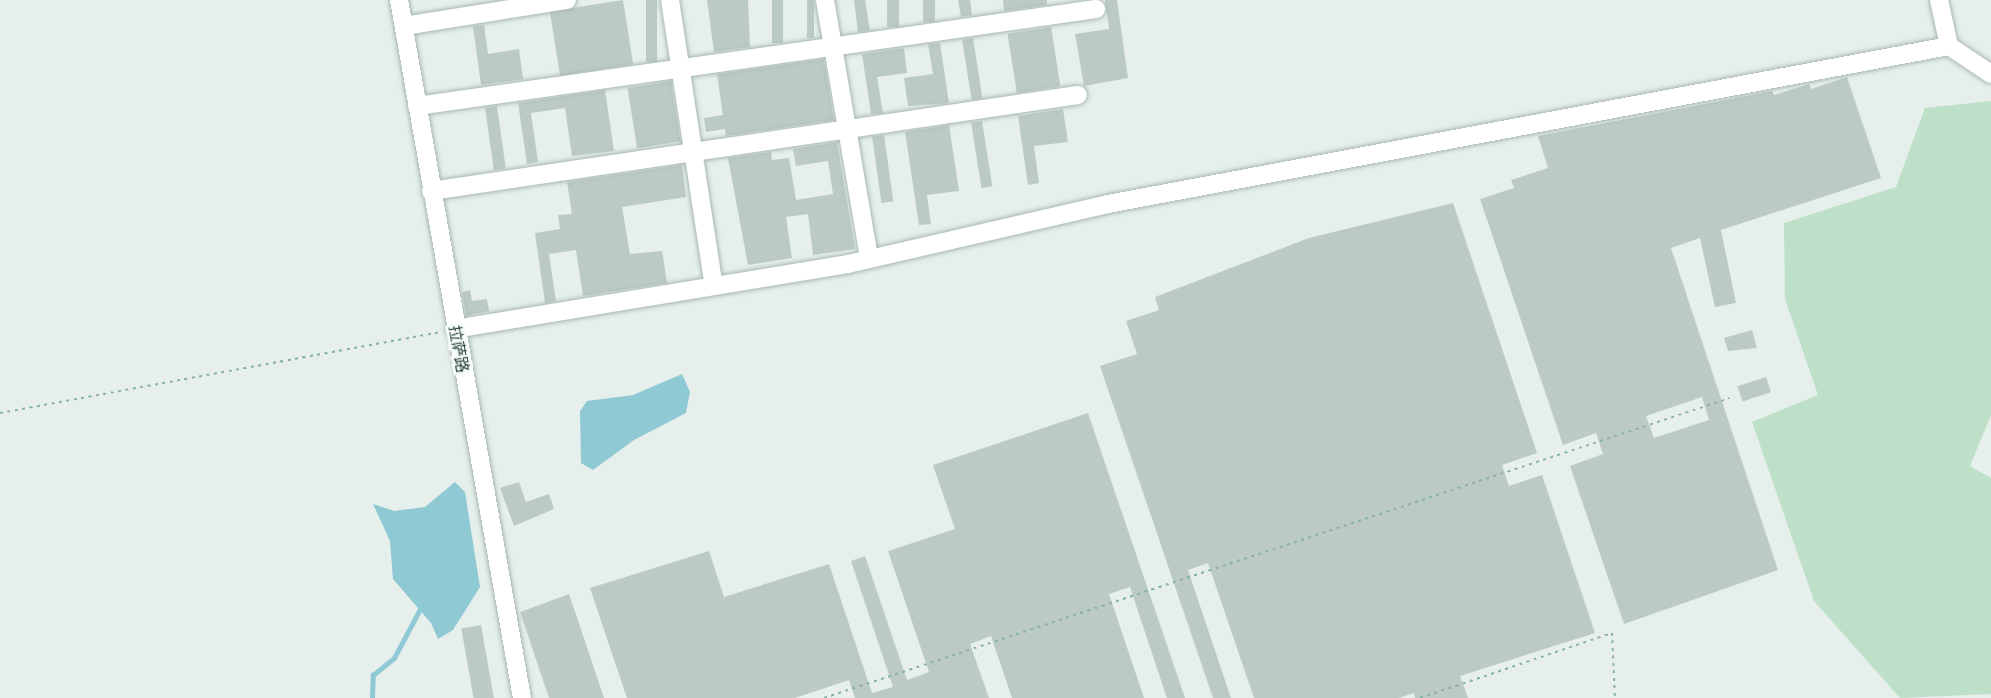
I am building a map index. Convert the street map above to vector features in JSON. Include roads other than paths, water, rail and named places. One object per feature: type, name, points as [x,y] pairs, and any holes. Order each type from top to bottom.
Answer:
[{"type":"street","name":"拉萨路","points":[[399,0],[455,329],[522,698]]},
{"type":"street","points":[[404,26],[567,0]]},
{"type":"street","points":[[670,0],[714,286]]},
{"type":"street","points":[[825,0],[869,258]]},
{"type":"street","points":[[1939,0],[1949,46],[1991,74]]},
{"type":"street","points":[[417,106],[680,66],[1096,9]]},
{"type":"street","points":[[455,329],[869,258],[1108,204],[1949,46]]},
{"type":"street","points":[[431,191],[1078,95]]},
{"type":"water","points":[[682,374],[690,392],[686,413],[634,440],[593,470],[581,463],[580,411],[587,401],[633,395]]},
{"type":"water","points":[[455,482],[465,492],[480,587],[453,630],[438,639],[431,623],[393,579],[390,541],[373,504],[394,511],[425,507]]},
{"type":"waterway","points":[[372,698],[373,675],[394,658],[420,609]]}]
